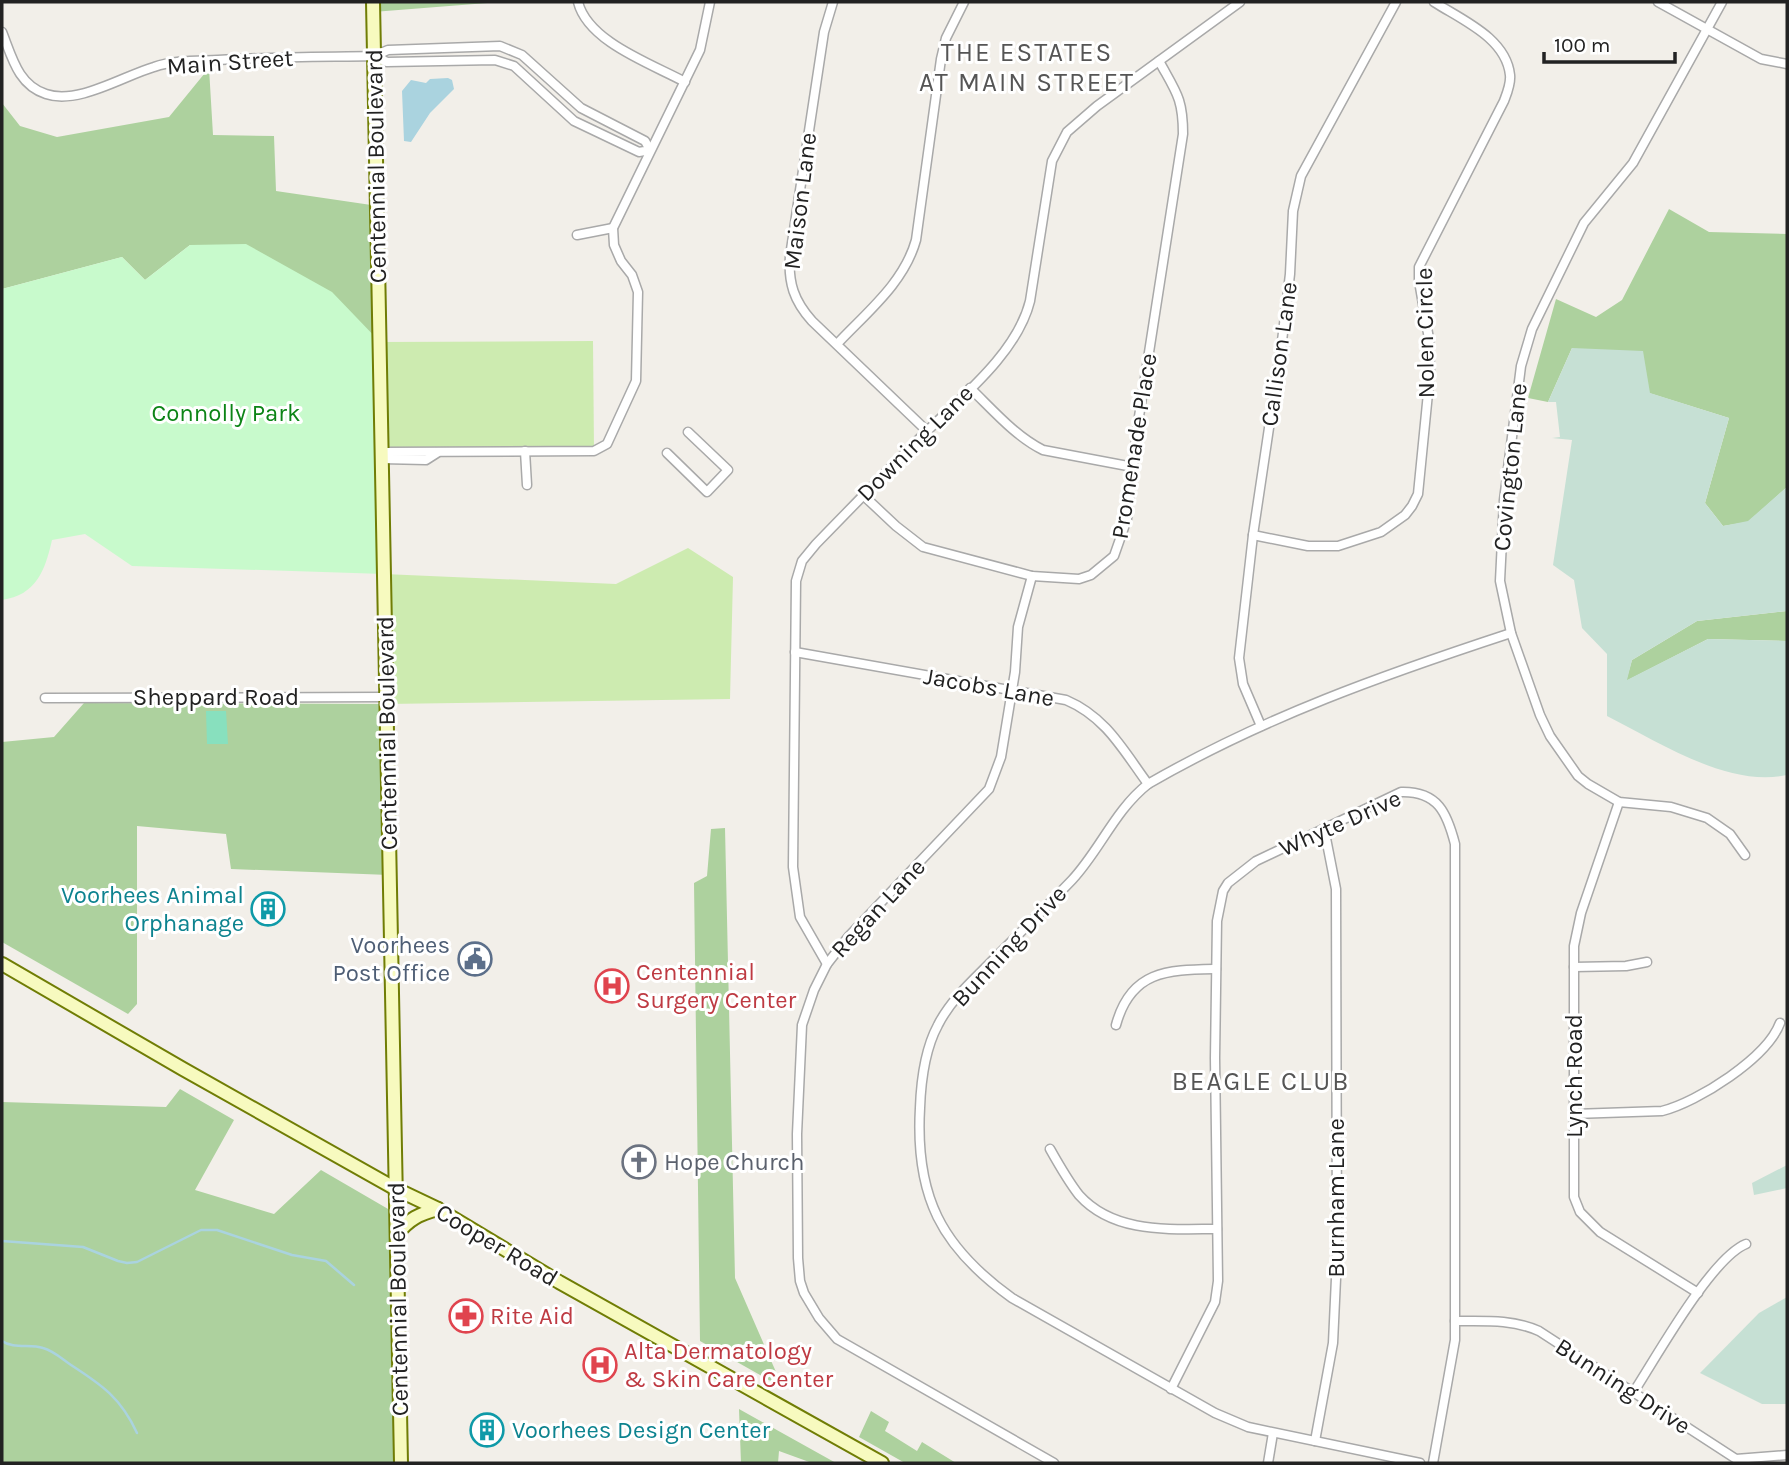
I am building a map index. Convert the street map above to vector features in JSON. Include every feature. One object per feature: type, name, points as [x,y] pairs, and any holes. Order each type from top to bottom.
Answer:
[{"type":"main road","name":"Centennial Boulevard","points":[[373,2],[401,1463]]},
{"type":"main road","name":"Cooper Road","points":[[2,964],[396,1189],[438,1209],[559,1282],[874,1461]]},
{"type":"main road","points":[[397,1234],[407,1221],[417,1214],[438,1209]]},
{"type":"street","points":[[578,2],[589,24],[603,38],[685,82]]},
{"type":"street","points":[[382,456],[426,460],[440,452],[594,450],[607,444],[636,381],[638,292],[632,275],[621,261],[614,245],[613,228],[700,50],[710,2]]},
{"type":"street","name":"Maison Lane","points":[[833,2],[824,32],[789,274],[792,292],[800,307],[928,431]]},
{"type":"street","points":[[837,344],[900,278],[911,260],[941,59],[946,38],[964,2]]},
{"type":"street","name":"Downing Lane","points":[[827,964],[808,933],[796,906],[793,867],[794,652],[798,569],[816,544],[970,388],[1018,333],[1026,319],[1052,161],[1059,146],[1079,120],[1240,2]]},
{"type":"street","name":"Callison Lane","points":[[1261,726],[1243,684],[1239,658],[1253,535],[1282,341],[1296,197],[1301,176],[1396,2]]},
{"type":"street","name":"Nolen Circle","points":[[1253,535],[1323,548],[1354,543],[1381,532],[1405,515],[1418,494],[1430,373],[1429,339],[1419,267],[1504,102],[1510,75],[1505,56],[1495,42],[1434,2]]},
{"type":"street","points":[[1658,2],[1761,59],[1787,64]]},
{"type":"street","name":"Covington Lane","points":[[1722,2],[1633,163],[1584,223],[1550,289],[1524,352],[1504,500],[1500,556],[1503,603],[1511,633],[1540,715],[1567,764],[1588,784],[1619,802],[1671,807],[1707,818],[1730,834],[1745,855]]},
{"type":"street","name":"Main Street","points":[[2,32],[18,74],[36,90],[55,97],[78,95],[171,63],[251,58],[374,56],[388,50],[500,46],[522,55],[581,108],[645,141],[650,150],[639,152],[574,121],[514,66],[495,60],[387,62],[374,56]]},
{"type":"street","name":"Promenade Place","points":[[863,495],[923,547],[1032,576],[1079,579],[1091,575],[1114,556],[1127,519],[1183,134],[1183,109],[1179,96],[1159,61]]},
{"type":"street","points":[[577,235],[613,228]]},
{"type":"street","points":[[970,388],[1030,444],[1043,450],[1133,467]]},
{"type":"street","points":[[667,453],[707,492],[727,470],[688,432]]},
{"type":"street","points":[[525,451],[527,485]]},
{"type":"street","name":"Regan Lane","points":[[1032,576],[1018,627],[1012,691],[1001,757],[989,789],[849,936],[827,964],[814,990],[802,1025],[797,1148],[798,1258],[804,1293],[819,1318],[837,1339],[1054,1463]]},
{"type":"street","name":"Bunning Drive","points":[[1420,1463],[1248,1427],[1171,1389],[1012,1298],[988,1281],[966,1260],[947,1235],[930,1199],[920,1162],[921,1081],[938,1025],[961,992],[1074,878],[1126,804],[1148,785],[1302,707],[1408,667],[1511,633]]},
{"type":"street","name":"Jacobs Lane","points":[[794,652],[1066,700],[1084,708],[1110,731],[1148,785]]},
{"type":"street","name":"Sheppard Road","points":[[45,698],[386,697]]},
{"type":"street","name":"Whyte Drive","points":[[1171,1389],[1215,1302],[1218,1281],[1216,969],[1219,904],[1228,883],[1256,861],[1401,792],[1428,797],[1449,820],[1455,845],[1455,1340],[1433,1463]]},
{"type":"street","name":"Lynch Road","points":[[1619,802],[1581,913],[1575,939],[1574,1197],[1580,1212],[1600,1232],[1698,1293]]},
{"type":"street","name":"Burnham Lane","points":[[1315,1441],[1333,1343],[1337,1257],[1336,889],[1324,828]]},
{"type":"street","points":[[1574,967],[1626,966],[1647,962]]},
{"type":"street","points":[[1116,1025],[1127,996],[1146,980],[1175,970],[1216,969]]},
{"type":"street","points":[[1574,1114],[1662,1111],[1673,1108],[1706,1091],[1746,1063],[1771,1040],[1780,1023]]},
{"type":"street","points":[[1050,1149],[1078,1194],[1108,1216],[1141,1228],[1217,1229]]},
{"type":"street","points":[[1633,1393],[1698,1293],[1726,1256],[1746,1244]]},
{"type":"street","name":"Bunning Drive","points":[[1455,1321],[1504,1321],[1525,1325],[1552,1339],[1736,1459],[1787,1455]]},
{"type":"street","points":[[1268,1463],[1273,1433]]},
{"type":"green space","points":[[373,2],[500,2],[373,12]]},
{"type":"green space","points":[[209,68],[213,135],[274,136],[276,191],[378,206],[380,342],[190,245],[145,280],[122,257],[2,289],[2,103],[20,126],[57,137],[169,117]]},
{"type":"green space","points":[[1669,209],[1709,232],[1787,234],[1787,487],[1748,522],[1723,526],[1705,503],[1729,418],[1649,393],[1572,348],[1548,402],[1528,398],[1556,299],[1596,317],[1622,300]]},
{"type":"green space","name":"Connolly Park","points":[[246,244],[332,292],[380,342],[384,574],[132,566],[85,534],[52,540],[46,562],[37,580],[23,593],[2,600],[2,289],[122,257],[145,280],[190,245]]},
{"type":"green space","points":[[593,341],[594,451],[382,452],[380,342]]},
{"type":"green space","points":[[1572,348],[1643,351],[1650,393],[1729,418],[1705,503],[1723,526],[1748,521],[1787,487],[1787,611],[1697,621],[1632,660],[1627,680],[1708,639],[1787,641],[1787,775],[1741,775],[1718,769],[1671,750],[1607,716],[1607,654],[1582,628],[1574,580],[1553,565],[1572,440],[1552,438],[1560,437],[1556,402],[1548,402]]},
{"type":"green space","points":[[688,548],[733,577],[730,699],[386,704],[384,574],[616,584]]},
{"type":"green space","points":[[1787,611],[1787,641],[1708,639],[1626,681],[1632,660],[1697,621]]},
{"type":"green space","points":[[84,703],[386,704],[389,875],[231,869],[226,834],[137,826],[137,1004],[128,1014],[2,942],[2,742],[54,737]]},
{"type":"green space","points":[[206,711],[226,711],[228,744],[207,744]]},
{"type":"green space","points":[[725,828],[735,1278],[783,1388],[700,1341],[694,883],[707,876],[711,829]]},
{"type":"green space","points":[[180,1089],[234,1120],[195,1190],[274,1214],[321,1170],[395,1213],[401,1463],[2,1463],[2,1102],[166,1107]]},
{"type":"green space","points":[[1787,1165],[1787,1188],[1754,1195],[1752,1183]]},
{"type":"green space","points":[[1787,1297],[1787,1404],[1762,1404],[1700,1373],[1759,1313]]},
{"type":"green space","points":[[739,1409],[836,1463],[812,1463],[779,1451],[778,1463],[741,1463]]},
{"type":"green space","points":[[871,1411],[889,1422],[885,1431],[917,1451],[922,1442],[956,1463],[905,1463],[859,1437]]},
{"type":"water","points":[[430,79],[452,80],[454,89],[430,113],[411,142],[404,141],[402,91],[411,80],[426,83]]},
{"type":"waterway","points":[[2,1241],[83,1247],[127,1263],[137,1262],[201,1230],[217,1230],[292,1255],[326,1261],[354,1285]]},
{"type":"waterway","points":[[2,1341],[11,1345],[43,1348],[58,1355],[110,1393],[137,1433]]},
{"type":"place","name":"Voorhees Animal Orphanage","points":[[268,909]]},
{"type":"place","name":"Voorhees Post Office","points":[[475,959]]},
{"type":"place","name":"Centennial Surgery Center","points":[[612,986]]},
{"type":"place","name":"Hope Church","points":[[639,1162]]},
{"type":"place","name":"Rite Aid","points":[[466,1316]]},
{"type":"place","name":"Alta Dermatology & Skin Care Center","points":[[600,1365]]},
{"type":"place","name":"Voorhees Design Center","points":[[487,1430]]},
{"type":"district","name":"THE ESTATES AT MAIN STREET","points":[[1027,67]]},
{"type":"district","name":"BEAGLE CLUB","points":[[1261,1081]]}]
